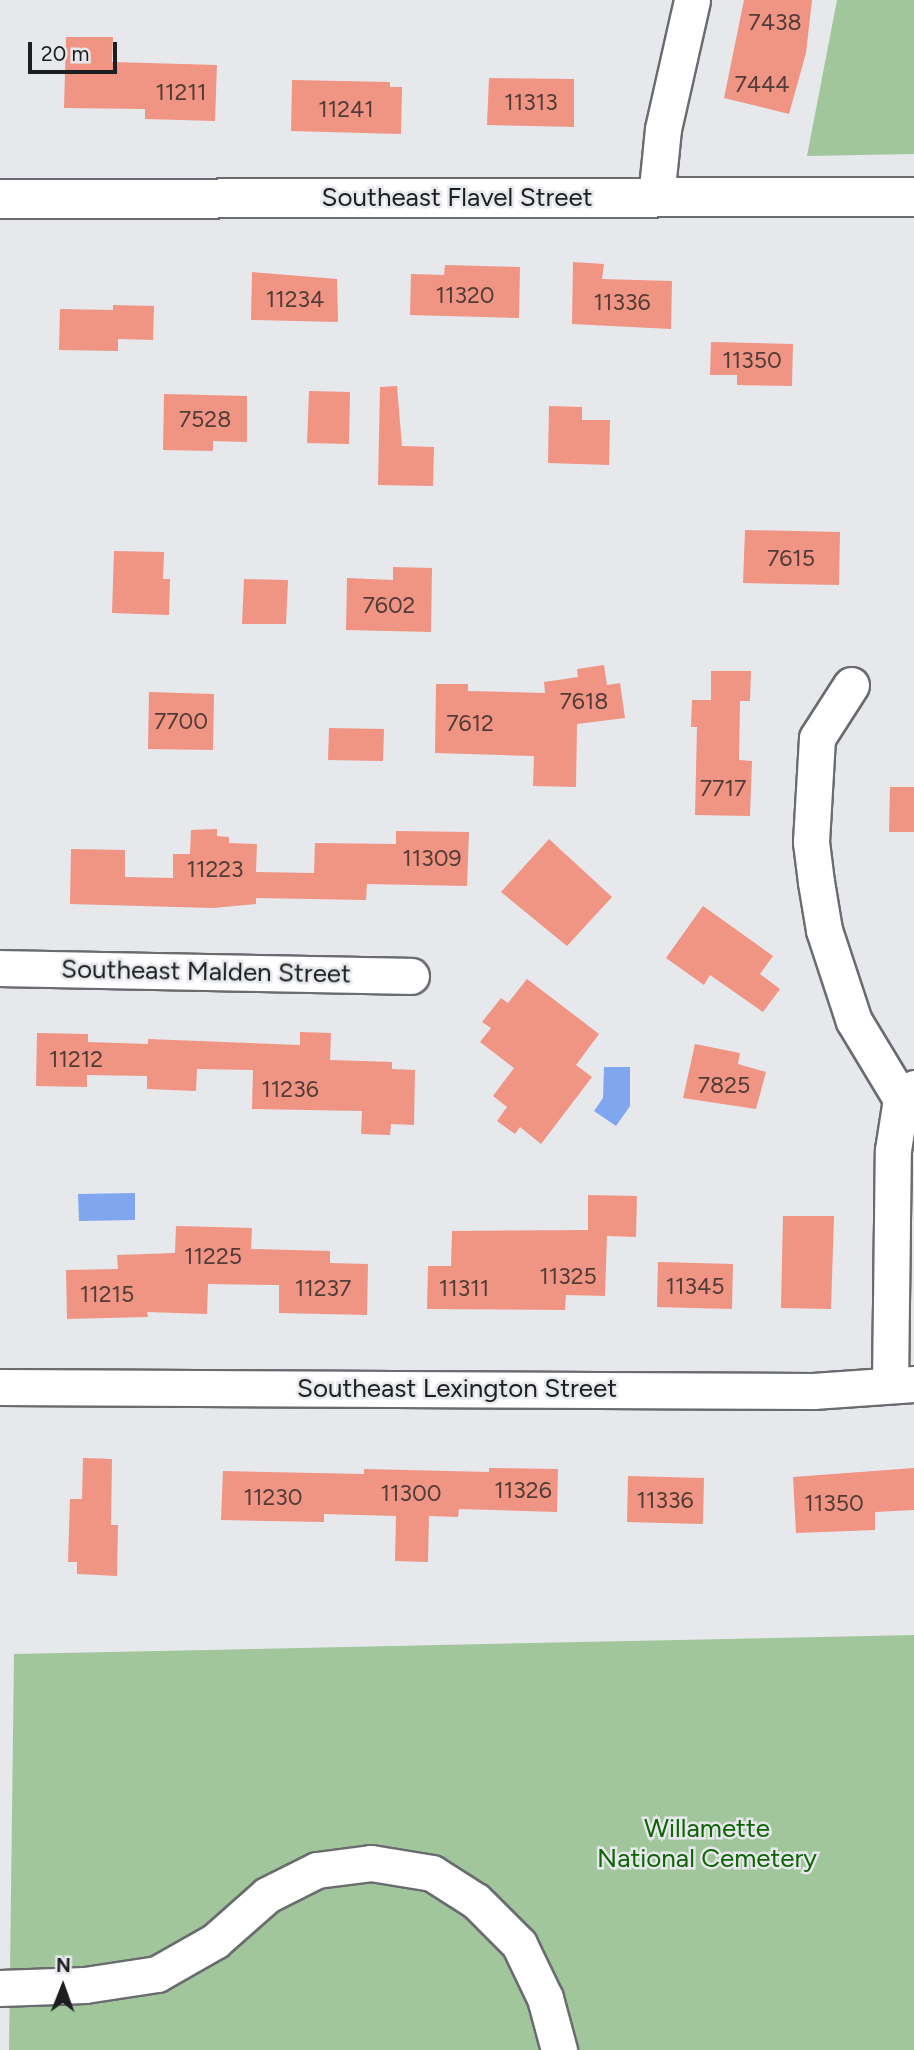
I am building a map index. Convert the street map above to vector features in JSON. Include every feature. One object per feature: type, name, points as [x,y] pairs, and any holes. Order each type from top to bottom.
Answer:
[{"type":"street","points":[[656,198],[663,129],[692,0]]},
{"type":"street","name":"Southeast Flavel Street","points":[[0,199],[914,197]]},
{"type":"street","points":[[851,685],[817,738],[811,842],[824,930],[854,1021],[908,1093],[892,1150],[902,1384]]},
{"type":"street","name":"Southeast Malden Street","points":[[0,968],[411,975]]},
{"type":"street","name":"Southeast Lexington Street","points":[[0,1387],[813,1391],[902,1384]]},
{"type":"street","points":[[0,1988],[85,1985],[157,1974],[215,1941],[267,1895],[317,1870],[371,1863],[432,1873],[477,1901],[519,1944],[545,1998],[559,2050]]},
{"type":"green space","points":[[837,0],[914,0],[914,154],[807,156]]},
{"type":"green space","name":"Willamette National Cemetery","points":[[914,1635],[914,2050],[9,2050],[14,1654]]},
{"type":"water","points":[[604,1067],[630,1067],[630,1106],[616,1126],[594,1111],[603,1098]]},
{"type":"water","points":[[135,1193],[135,1220],[79,1221],[78,1194]]},
{"type":"building","points":[[744,0],[812,0],[806,53],[789,114],[724,98]]},
{"type":"building","points":[[66,37],[113,37],[112,62],[217,65],[215,121],[145,119],[145,109],[64,108]]},
{"type":"building","points":[[489,78],[574,79],[574,127],[487,125]]},
{"type":"building","points":[[292,80],[390,82],[390,87],[402,87],[401,134],[291,131]]},
{"type":"building","points":[[573,262],[604,264],[602,279],[672,281],[671,329],[572,324]]},
{"type":"building","points":[[445,265],[520,267],[519,318],[410,315],[411,274],[444,275]]},
{"type":"building","points":[[252,272],[337,279],[338,322],[251,320]]},
{"type":"building","points":[[113,305],[154,306],[153,340],[118,339],[118,351],[59,350],[60,309],[113,310]]},
{"type":"building","points":[[711,342],[793,344],[792,386],[737,385],[737,375],[710,375]]},
{"type":"building","points":[[397,386],[402,446],[434,447],[433,486],[378,485],[380,387]]},
{"type":"building","points":[[309,391],[350,392],[349,444],[307,443]]},
{"type":"building","points":[[164,394],[247,396],[247,442],[213,441],[213,451],[163,450]]},
{"type":"building","points":[[549,406],[582,407],[582,420],[610,420],[609,465],[548,463]]},
{"type":"building","points":[[745,530],[840,532],[839,585],[743,583]]},
{"type":"building","points":[[114,551],[164,552],[163,579],[170,579],[169,615],[112,613]]},
{"type":"building","points":[[393,567],[432,568],[431,632],[346,630],[347,578],[393,580]]},
{"type":"building","points":[[244,579],[288,580],[286,624],[242,624]]},
{"type":"building","points":[[604,665],[607,685],[620,683],[625,718],[577,724],[576,787],[533,786],[534,756],[435,753],[436,684],[468,684],[468,691],[545,693],[544,682],[578,677],[577,669]]},
{"type":"building","points":[[711,671],[751,671],[750,701],[740,701],[739,760],[752,761],[750,816],[695,815],[697,727],[691,727],[692,700],[711,700]]},
{"type":"building","points":[[149,692],[214,694],[213,750],[148,749]]},
{"type":"building","points":[[329,728],[384,729],[383,761],[328,760]]},
{"type":"building","points":[[890,787],[914,787],[914,832],[889,832]]},
{"type":"building","points":[[217,829],[217,836],[229,837],[229,843],[257,844],[256,872],[314,873],[315,843],[396,844],[396,831],[469,832],[467,886],[367,884],[366,900],[256,898],[256,904],[213,908],[70,904],[71,849],[125,850],[125,877],[173,878],[173,854],[190,854],[191,830]]},
{"type":"building","points":[[549,839],[612,897],[567,946],[501,892]]},
{"type":"building","points":[[703,906],[773,956],[760,974],[780,989],[763,1012],[710,975],[704,985],[666,958]]},
{"type":"building","points":[[527,979],[599,1034],[576,1065],[592,1077],[541,1144],[520,1127],[515,1134],[497,1121],[507,1107],[493,1096],[514,1068],[480,1042],[491,1028],[482,1022],[501,998],[508,1003]]},
{"type":"building","points":[[300,1032],[331,1033],[330,1060],[392,1062],[392,1069],[415,1070],[414,1125],[391,1124],[390,1135],[361,1134],[362,1111],[252,1109],[253,1070],[197,1069],[196,1091],[147,1089],[147,1076],[87,1075],[87,1087],[36,1086],[37,1033],[88,1034],[88,1042],[148,1044],[148,1039],[300,1045]]},
{"type":"building","points":[[695,1044],[740,1053],[738,1064],[766,1072],[756,1109],[683,1098]]},
{"type":"building","points":[[588,1195],[637,1196],[636,1237],[607,1236],[605,1296],[566,1295],[565,1310],[427,1309],[428,1266],[451,1266],[452,1231],[588,1230]]},
{"type":"building","points":[[783,1216],[834,1216],[831,1309],[781,1308]]},
{"type":"building","points":[[176,1226],[252,1228],[251,1249],[330,1251],[330,1263],[368,1264],[367,1315],[279,1313],[279,1285],[208,1284],[207,1314],[147,1312],[148,1317],[67,1319],[66,1270],[118,1269],[117,1255],[175,1253]]},
{"type":"building","points":[[658,1262],[733,1264],[732,1309],[657,1307]]},
{"type":"building","points":[[83,1458],[112,1459],[111,1525],[118,1525],[117,1576],[77,1574],[77,1562],[68,1562],[70,1499],[82,1499]]},
{"type":"building","points":[[489,1468],[558,1469],[557,1512],[459,1509],[458,1517],[429,1516],[428,1562],[395,1561],[396,1516],[324,1514],[324,1522],[221,1520],[223,1471],[364,1474],[364,1469],[489,1472]]},
{"type":"building","points":[[914,1468],[914,1510],[875,1512],[875,1530],[796,1533],[793,1477]]},
{"type":"building","points":[[628,1476],[704,1478],[703,1524],[627,1522]]}]
